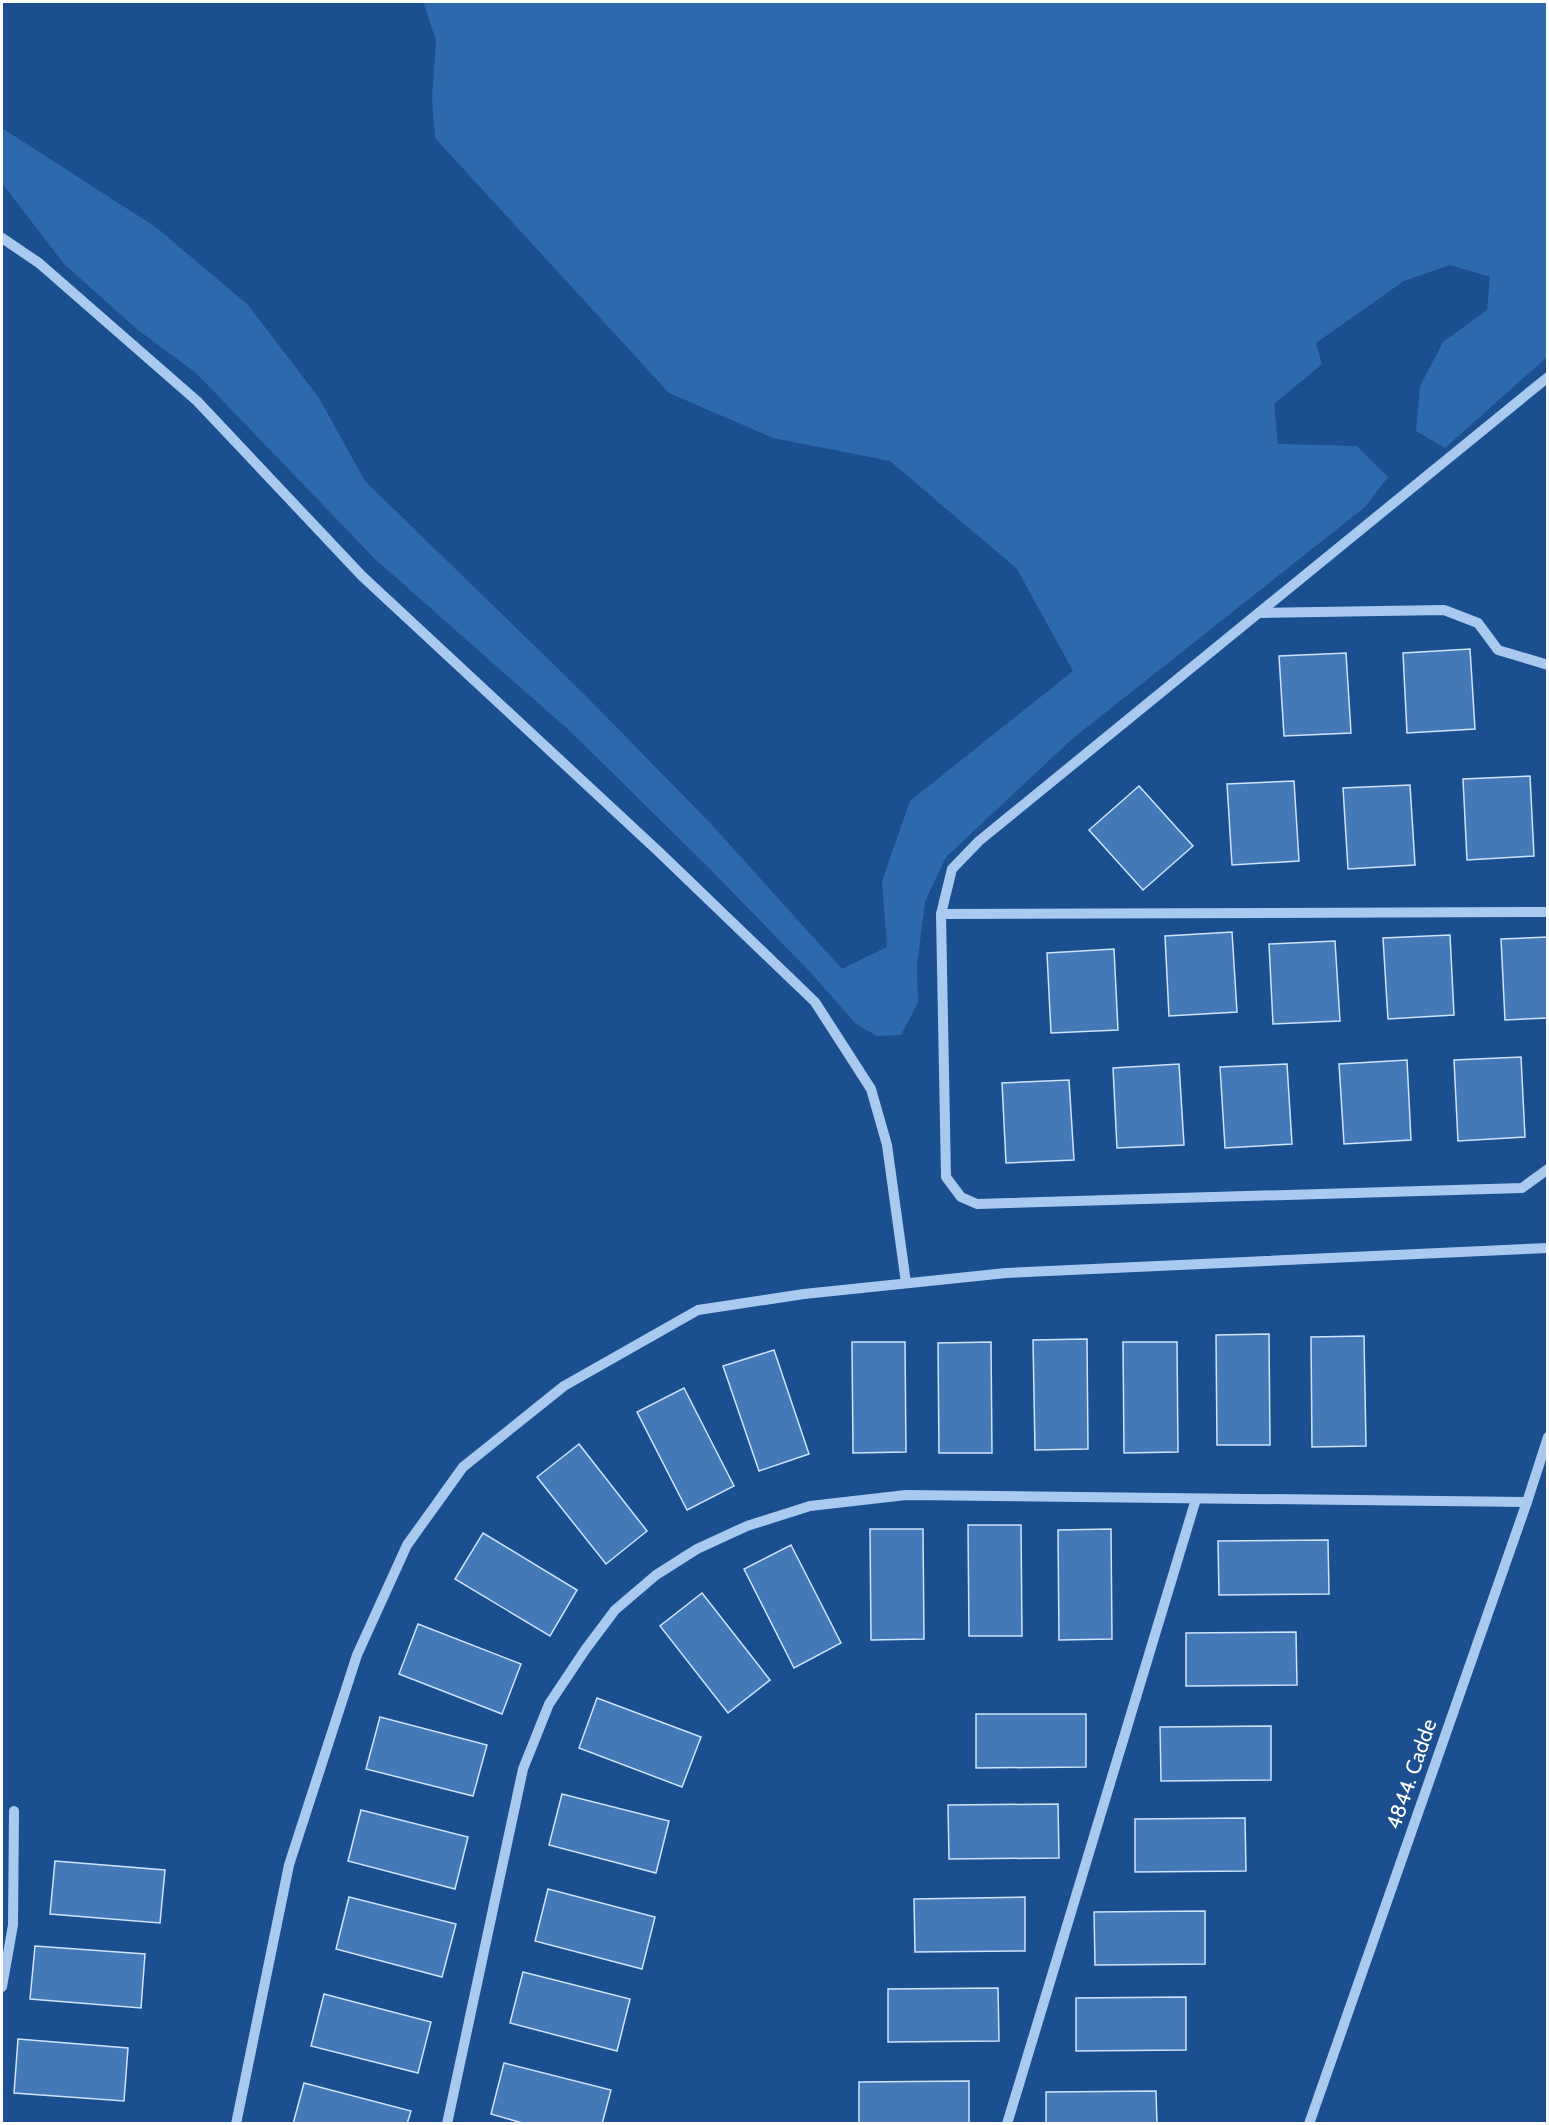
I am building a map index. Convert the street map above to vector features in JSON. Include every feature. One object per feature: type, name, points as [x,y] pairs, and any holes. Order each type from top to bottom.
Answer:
[{"type":"street","points":[[2,238],[39,263],[197,401],[362,576],[658,850],[815,1002],[871,1089],[887,1145],[906,1283]]},
{"type":"street","points":[[1548,377],[979,841],[952,869],[941,914],[946,1178],[961,1197],[977,1204],[1522,1188],[1548,1169]]},
{"type":"street","points":[[1259,613],[1444,610],[1478,623],[1498,650],[1548,665]]},
{"type":"street","points":[[941,914],[1548,912]]},
{"type":"street","points":[[236,2124],[289,1865],[357,1654],[407,1545],[463,1467],[564,1386],[698,1310],[804,1294],[1006,1273],[1548,1248]]},
{"type":"street","name":"4844. Cadde","points":[[1309,2124],[1548,1437]]},
{"type":"street","points":[[447,2124],[523,1769],[549,1704],[615,1610],[656,1575],[697,1549],[747,1526],[810,1506],[906,1496],[1527,1502]]},
{"type":"street","points":[[1007,2124],[1196,1498]]},
{"type":"street","points":[[2,1987],[13,1925],[14,1811]]},
{"type":"shaded area","points":[[423,2],[1547,2],[1547,357],[1445,448],[1416,431],[1420,386],[1443,342],[1487,310],[1490,277],[1450,265],[1404,281],[1316,343],[1322,364],[1274,404],[1278,444],[1357,446],[1388,477],[1365,507],[1072,739],[946,857],[925,902],[917,965],[918,1003],[901,1035],[877,1036],[856,1024],[811,973],[709,868],[572,733],[375,559],[196,373],[138,330],[64,264],[2,183],[2,128],[157,228],[248,305],[319,398],[365,481],[586,696],[712,825],[842,969],[887,947],[882,881],[910,801],[1073,671],[1017,569],[890,461],[773,438],[669,393],[435,138],[432,98],[436,40]]},
{"type":"building","points":[[1470,649],[1475,729],[1407,733],[1403,653]]},
{"type":"building","points":[[1346,653],[1351,733],[1284,736],[1279,656]]},
{"type":"building","points":[[1530,776],[1534,856],[1467,860],[1463,779]]},
{"type":"building","points":[[1294,781],[1299,861],[1232,865],[1227,784]]},
{"type":"building","points":[[1410,785],[1415,865],[1348,869],[1343,788]]},
{"type":"building","points":[[1139,786],[1193,846],[1143,890],[1089,830]]},
{"type":"building","points":[[1232,932],[1237,1012],[1169,1016],[1165,936]]},
{"type":"building","points":[[1450,935],[1454,1015],[1388,1019],[1383,938]]},
{"type":"building","points":[[1548,937],[1548,1018],[1505,1020],[1501,939]]},
{"type":"building","points":[[1335,941],[1340,1021],[1273,1024],[1269,944]]},
{"type":"building","points":[[1114,949],[1118,1030],[1051,1033],[1047,953]]},
{"type":"building","points":[[1521,1057],[1525,1137],[1458,1141],[1454,1060]]},
{"type":"building","points":[[1407,1060],[1411,1140],[1344,1144],[1339,1064]]},
{"type":"building","points":[[1179,1064],[1184,1145],[1117,1148],[1113,1068]]},
{"type":"building","points":[[1287,1064],[1292,1144],[1225,1148],[1220,1067]]},
{"type":"building","points":[[1069,1080],[1074,1160],[1006,1163],[1002,1083]]},
{"type":"building","points":[[1269,1334],[1270,1445],[1217,1445],[1216,1335]]},
{"type":"building","points":[[1364,1336],[1366,1446],[1312,1447],[1311,1337]]},
{"type":"building","points":[[1087,1339],[1088,1449],[1035,1450],[1033,1340]]},
{"type":"building","points":[[852,1342],[905,1342],[906,1452],[853,1453]]},
{"type":"building","points":[[991,1342],[992,1453],[939,1453],[938,1343]]},
{"type":"building","points":[[1123,1342],[1177,1342],[1178,1452],[1124,1453]]},
{"type":"building","points":[[774,1350],[809,1454],[759,1471],[723,1366]]},
{"type":"building","points":[[684,1388],[734,1486],[687,1510],[637,1412]]},
{"type":"building","points":[[579,1444],[647,1531],[606,1564],[537,1477]]},
{"type":"building","points":[[968,1525],[1021,1525],[1022,1636],[969,1636]]},
{"type":"building","points":[[870,1529],[923,1529],[924,1639],[871,1640]]},
{"type":"building","points":[[1111,1529],[1112,1639],[1059,1640],[1058,1530]]},
{"type":"building","points":[[483,1533],[577,1590],[550,1636],[455,1579]]},
{"type":"building","points":[[1328,1540],[1329,1594],[1219,1595],[1218,1541]]},
{"type":"building","points":[[791,1545],[841,1643],[794,1668],[744,1569]]},
{"type":"building","points":[[702,1593],[770,1680],[728,1713],[660,1626]]},
{"type":"building","points":[[418,1624],[521,1664],[502,1714],[399,1674]]},
{"type":"building","points":[[1296,1632],[1297,1685],[1186,1686],[1186,1633]]},
{"type":"building","points":[[597,1698],[701,1737],[682,1787],[579,1748]]},
{"type":"building","points":[[976,1714],[1086,1714],[1086,1767],[976,1768]]},
{"type":"building","points":[[380,1717],[487,1745],[473,1796],[366,1769]]},
{"type":"building","points":[[1271,1726],[1271,1780],[1161,1781],[1160,1727]]},
{"type":"building","points":[[562,1794],[669,1821],[656,1873],[549,1845]]},
{"type":"building","points":[[1058,1804],[1059,1858],[949,1859],[948,1805]]},
{"type":"building","points":[[361,1810],[468,1837],[455,1889],[348,1861]]},
{"type":"building","points":[[1245,1818],[1246,1871],[1135,1872],[1135,1819]]},
{"type":"building","points":[[55,1861],[165,1870],[160,1923],[50,1914]]},
{"type":"building","points":[[548,1889],[655,1917],[642,1969],[535,1941]]},
{"type":"building","points":[[349,1897],[456,1924],[442,1977],[336,1949]]},
{"type":"building","points":[[1025,1897],[1025,1951],[915,1952],[914,1899]]},
{"type":"building","points":[[1205,1911],[1205,1964],[1095,1965],[1094,1912]]},
{"type":"building","points":[[35,1946],[145,1954],[141,2008],[30,1999]]},
{"type":"building","points":[[523,1972],[630,1999],[617,2051],[510,2023]]},
{"type":"building","points":[[998,1988],[999,2041],[888,2042],[888,1989]]},
{"type":"building","points":[[324,1994],[431,2022],[418,2073],[311,2046]]},
{"type":"building","points":[[1186,1997],[1186,2050],[1076,2051],[1076,1998]]},
{"type":"building","points":[[18,2039],[128,2048],[124,2101],[14,2093]]},
{"type":"building","points":[[504,2063],[611,2090],[602,2124],[526,2124],[491,2114]]},
{"type":"building","points":[[969,2081],[969,2124],[859,2124],[859,2082]]},
{"type":"building","points":[[304,2083],[411,2111],[407,2124],[293,2124]]},
{"type":"building","points":[[1156,2091],[1157,2124],[1046,2124],[1046,2092]]}]
